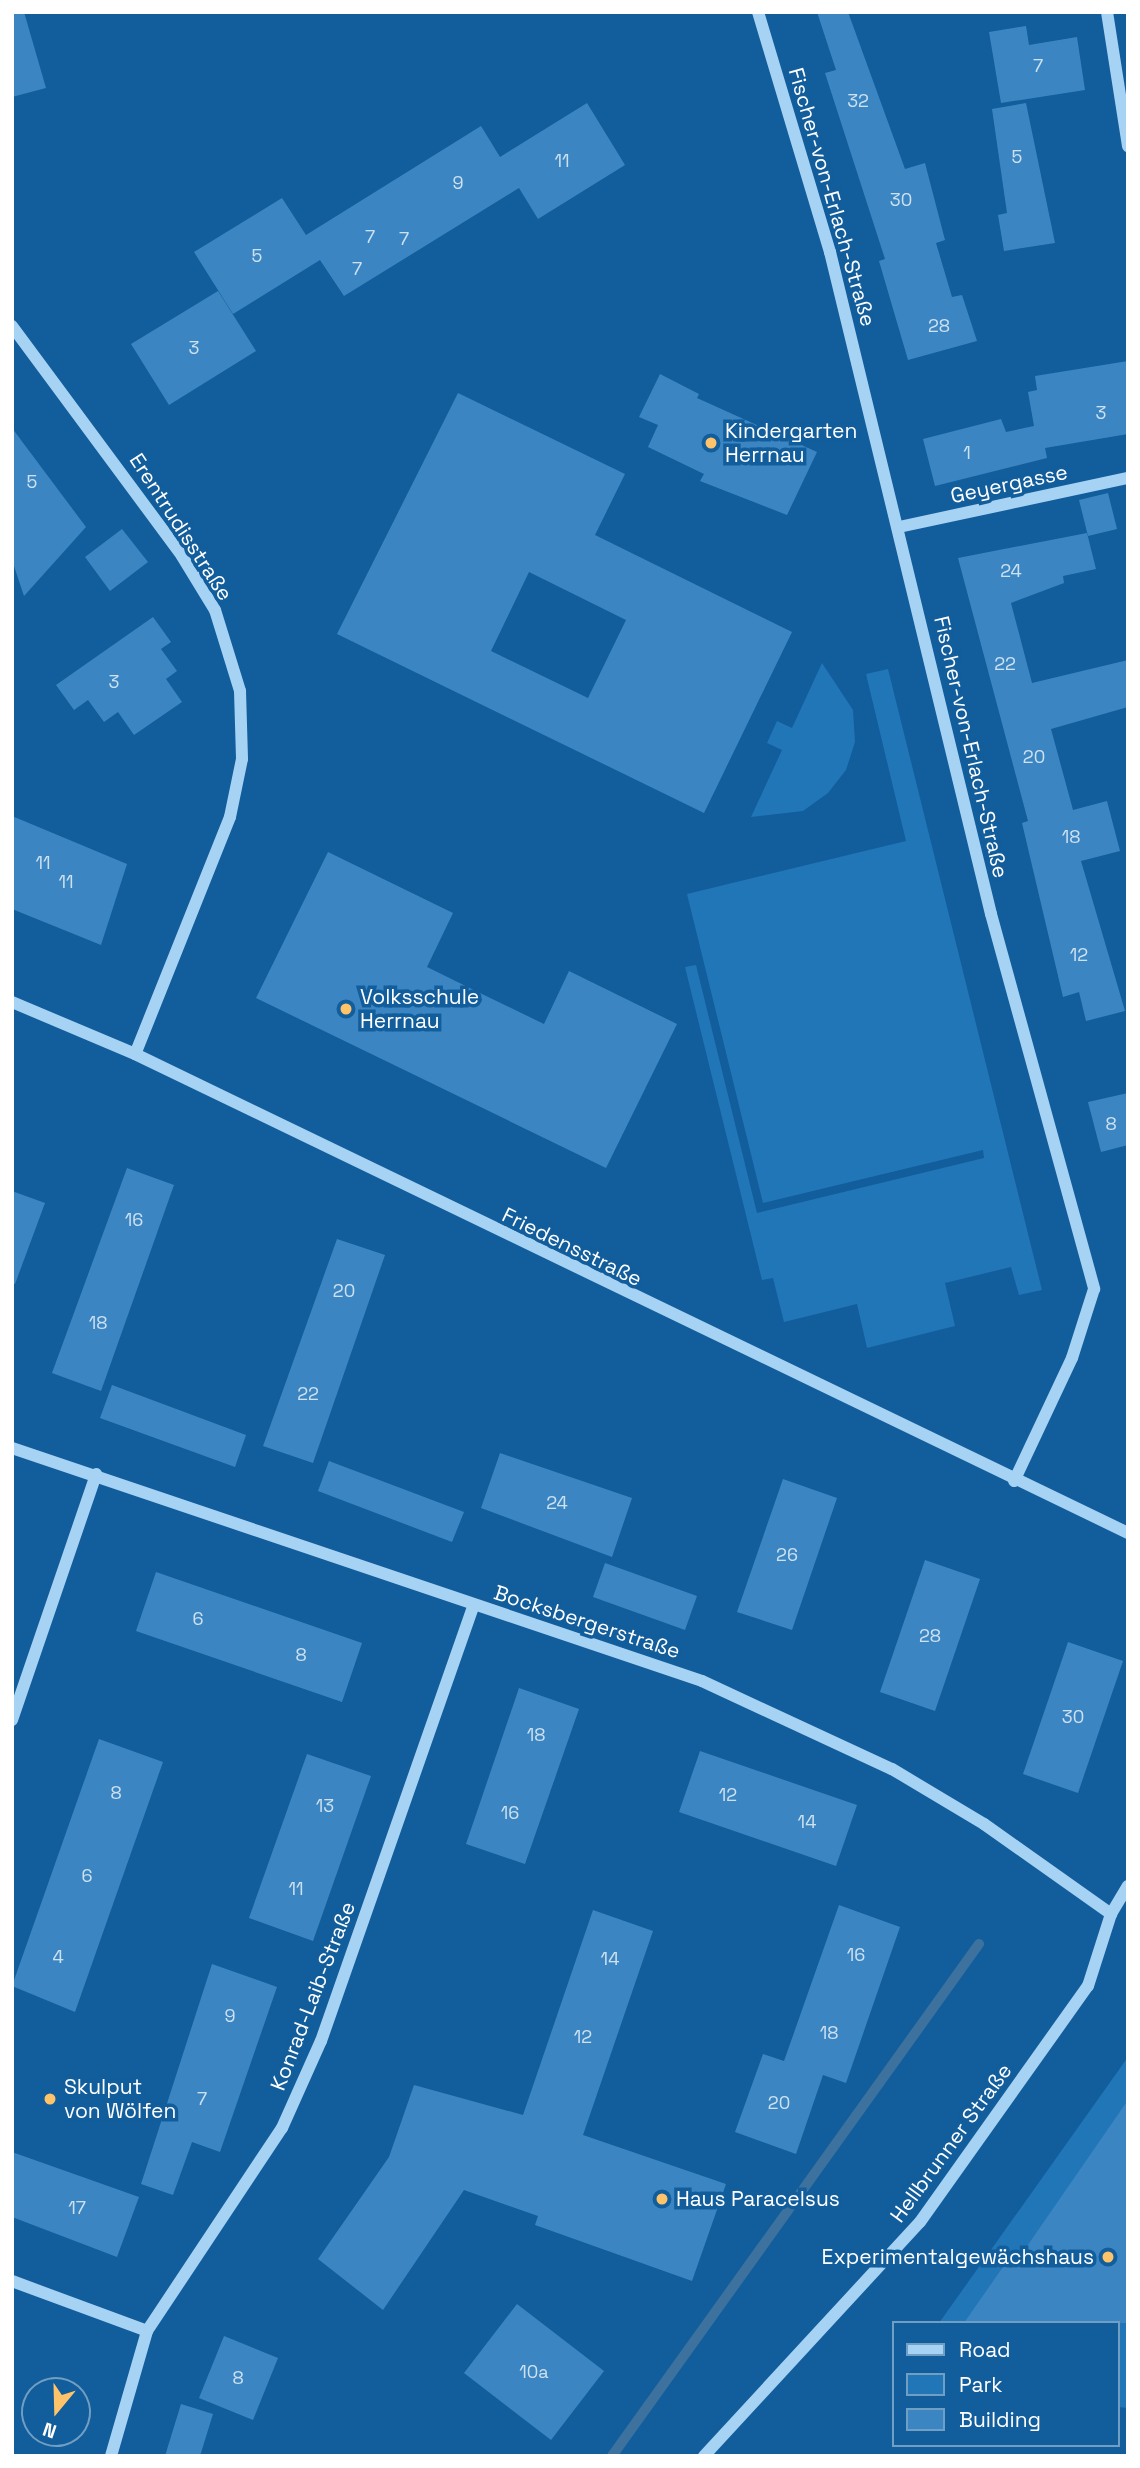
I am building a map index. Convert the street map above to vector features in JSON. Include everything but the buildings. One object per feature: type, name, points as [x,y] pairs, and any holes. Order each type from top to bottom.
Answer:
[{"type":"street","name":"Fischer-von-Erlach-Straße","points":[[758,12],[830,252],[991,914],[1094,1289],[1072,1358],[1014,1481]]},
{"type":"street","points":[[1107,12],[1128,146]]},
{"type":"street","name":"Erentrudisstraße","points":[[12,326],[182,556],[215,610],[240,691],[242,759],[230,817],[135,1054]]},
{"type":"street","name":"Geyergasse","points":[[899,527],[1128,478]]},
{"type":"street","name":"Friedensstraße","points":[[12,1002],[135,1054],[1014,1481],[1128,1533]]},
{"type":"street","name":"Bocksbergerstraße","points":[[12,1448],[96,1474],[702,1681],[848,1745],[984,1824],[1111,1914]]},
{"type":"street","points":[[12,1720],[96,1474]]},
{"type":"street","name":"Friedensstraße","points":[[1115,1529],[1128,1541]]},
{"type":"street","name":"Konrad-Laib-Straße","points":[[111,2456],[147,2331],[282,2128],[321,2041],[474,1605]]},
{"type":"street","name":"Hellbrunner Straße","points":[[704,2456],[920,2222],[1088,1986],[1111,1914],[1128,1886]]},
{"type":"street","points":[[12,2281],[147,2331]]},
{"type":"green space","points":[[822,663],[853,710],[855,742],[846,770],[828,793],[803,811],[751,817],[782,750],[767,743],[777,721],[792,728]]},
{"type":"green space","points":[[888,669],[1042,1290],[1019,1295],[1011,1267],[945,1283],[955,1326],[867,1348],[857,1304],[784,1322],[773,1278],[762,1280],[685,967],[696,965],[757,1213],[984,1158],[983,1150],[763,1203],[687,894],[906,841],[866,674]]},
{"type":"green space","points":[[1128,2057],[1128,2408],[1119,2407],[1119,2321],[940,2321]]},
{"type":"waterway","points":[[612,2456],[979,1944]]},
{"type":"place","name":"Kindergarten Herrnau","points":[[711,443]]},
{"type":"place","name":"Volksschule Herrnau","points":[[346,1009]]},
{"type":"place","name":"Skulput von Wölfen","points":[[50,2099]]},
{"type":"place","name":"Haus Paracelsus","points":[[662,2199]]},
{"type":"place","name":"Experimentalgewächshaus","points":[[1108,2257]]}]
